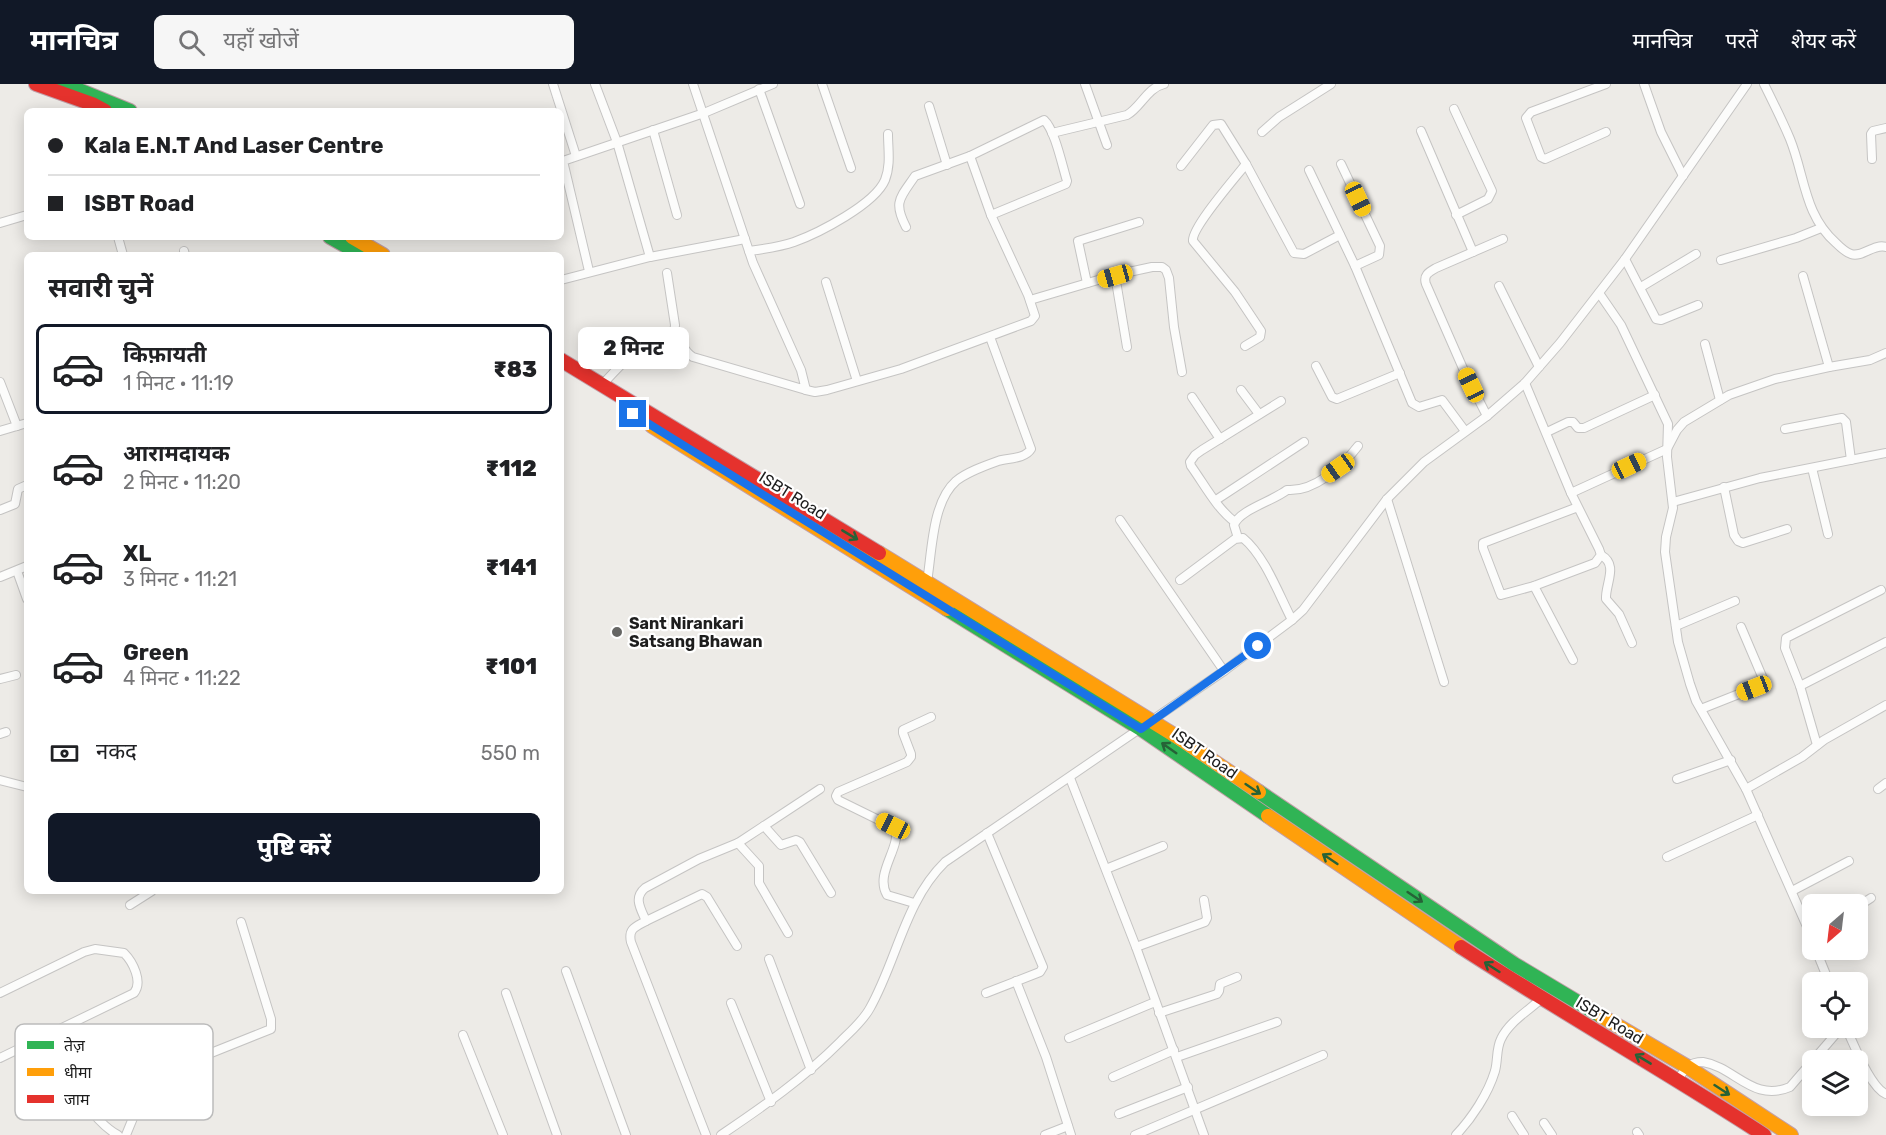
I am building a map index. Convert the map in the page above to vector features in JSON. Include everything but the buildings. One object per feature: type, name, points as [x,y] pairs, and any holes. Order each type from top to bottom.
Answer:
[{"type":"highway","points":[[36,84],[99,108]]},
{"type":"highway","points":[[64,84],[123,108]]},
{"type":"highway","points":[[335,240],[357,252]]},
{"type":"highway","points":[[357,240],[378,252]]},
{"type":"highway","points":[[564,366],[602,385],[927,582],[1514,964],[1686,1066],[1791,1135]]},
{"type":"highway","name":"ISBT Road","points":[[564,367],[1146,725],[1424,923],[1541,999],[1678,1080],[1764,1135]]},
{"type":"street","points":[[553,84],[561,108]]},
{"type":"street","points":[[595,84],[617,142],[650,257]]},
{"type":"street","points":[[693,84],[761,286],[776,311],[801,370],[806,390]]},
{"type":"street","points":[[564,160],[704,113],[772,84]]},
{"type":"street","points":[[822,84],[850,168]]},
{"type":"street","points":[[1085,84],[1107,145]]},
{"type":"street","points":[[1052,134],[1130,114],[1152,90],[1164,84]]},
{"type":"street","points":[[1262,132],[1279,117],[1331,84]]},
{"type":"street","points":[[1606,84],[1531,112],[1526,118],[1541,157],[1545,159],[1606,132]]},
{"type":"street","points":[[1644,84],[1661,132],[1683,176]]},
{"type":"street","points":[[721,1135],[811,1070],[866,1014],[887,975],[914,903],[928,880],[945,862],[1224,671],[1292,620],[1312,599],[1387,499],[1424,462],[1487,416],[1525,383],[1625,259],[1748,84]]},
{"type":"street","points":[[1764,84],[1789,138],[1808,202],[1821,228],[1850,254],[1886,247]]},
{"type":"street","points":[[759,89],[800,204]]},
{"type":"street","points":[[929,106],[947,165]]},
{"type":"street","points":[[1454,109],[1492,191],[1490,198],[1456,215]]},
{"type":"street","points":[[564,118],[576,156]]},
{"type":"street","points":[[906,227],[898,206],[911,181],[918,174],[970,156],[1044,120],[1052,134],[1066,184],[991,215]]},
{"type":"street","points":[[1181,166],[1217,123],[1223,126],[1246,164],[1294,253],[1304,254],[1340,235]]},
{"type":"street","points":[[1872,159],[1871,134],[1873,131],[1886,128]]},
{"type":"street","points":[[653,130],[677,215]]},
{"type":"street","points":[[1421,131],[1473,252]]},
{"type":"street","points":[[749,251],[792,243],[809,236],[873,196],[888,171],[888,134]]},
{"type":"street","points":[[667,273],[675,325],[674,334],[684,351],[693,357],[806,390],[819,392],[901,369],[990,337],[1033,318],[1035,313],[991,215],[970,156]]},
{"type":"street","points":[[1245,346],[1260,337],[1262,331],[1235,292],[1193,241],[1193,237],[1200,223],[1246,164]]},
{"type":"street","points":[[1341,164],[1381,249],[1379,255],[1355,266]]},
{"type":"street","points":[[564,169],[589,272]]},
{"type":"street","points":[[1309,170],[1355,266],[1413,405],[1422,407],[1442,400],[1465,431]]},
{"type":"street","points":[[0,223],[24,216]]},
{"type":"street","points":[[1087,283],[1078,241],[1139,222]]},
{"type":"street","points":[[1720,260],[1796,238],[1821,228]]},
{"type":"street","points":[[564,279],[650,257],[745,239]]},
{"type":"street","points":[[1487,416],[1465,373],[1425,281],[1428,272],[1503,239]]},
{"type":"street","points":[[1641,287],[1696,254]]},
{"type":"street","points":[[1625,259],[1658,320],[1698,305]]},
{"type":"street","points":[[1030,300],[1152,267],[1166,270],[1182,372]]},
{"type":"street","points":[[1115,276],[1127,347]]},
{"type":"street","points":[[1803,276],[1829,367]]},
{"type":"street","points":[[826,282],[857,381]]},
{"type":"street","points":[[1499,286],[1539,367]]},
{"type":"street","points":[[1599,293],[1621,325],[1668,424],[1667,449],[1673,502],[1665,544],[1667,572],[1680,654],[1701,709],[1746,789],[1802,914]]},
{"type":"street","points":[[602,385],[640,347],[658,338],[674,334]]},
{"type":"street","points":[[927,582],[938,514],[949,490],[956,481],[973,471],[1025,454],[1031,449],[990,337]]},
{"type":"street","points":[[1705,344],[1720,400]]},
{"type":"street","points":[[1571,493],[1667,449],[1681,425],[1720,400],[1775,379],[1870,360],[1886,353]]},
{"type":"street","points":[[1316,366],[1332,397],[1337,399],[1400,374]]},
{"type":"street","points":[[0,382],[17,426]]},
{"type":"street","points":[[1525,383],[1571,493],[1601,555],[1607,559],[1611,570],[1605,597],[1619,614],[1632,643]]},
{"type":"street","points":[[1241,390],[1259,414]]},
{"type":"street","points":[[1547,432],[1568,422],[1573,422],[1578,428],[1584,428],[1655,395]]},
{"type":"street","points":[[1192,398],[1220,439]]},
{"type":"street","points":[[1235,522],[1228,517],[1190,462],[1195,455],[1281,401]]},
{"type":"street","points":[[1785,429],[1842,418],[1846,422],[1851,460]]},
{"type":"street","points":[[0,431],[24,424]]},
{"type":"street","points":[[1216,500],[1304,442]]},
{"type":"street","points":[[1235,522],[1287,490],[1297,491],[1323,478],[1343,464],[1358,446]]},
{"type":"street","points":[[1673,502],[1724,487],[1886,453]]},
{"type":"street","points":[[1812,468],[1828,534]]},
{"type":"street","points":[[0,510],[15,504],[18,489],[24,486]]},
{"type":"street","points":[[1724,487],[1734,536],[1738,542],[1743,543],[1787,529]]},
{"type":"street","points":[[1387,499],[1444,682]]},
{"type":"street","points":[[1578,507],[1487,541],[1482,545],[1501,595],[1534,586],[1595,562],[1601,555]]},
{"type":"street","points":[[1120,520],[1224,671]]},
{"type":"street","points":[[1235,522],[1238,538]]},
{"type":"street","points":[[1180,580],[1238,538],[1243,538],[1254,550],[1292,620]]},
{"type":"street","points":[[0,577],[24,568]]},
{"type":"street","points":[[17,571],[24,591]]},
{"type":"street","points":[[1534,586],[1573,660]]},
{"type":"street","points":[[1817,745],[1800,686],[1784,644],[1786,638],[1881,590]]},
{"type":"street","points":[[1676,626],[1736,601]]},
{"type":"street","points":[[1701,709],[1754,688],[1764,681],[1741,627]]},
{"type":"street","points":[[1800,686],[1886,642]]},
{"type":"street","points":[[0,679],[16,675]]},
{"type":"street","points":[[1746,789],[1797,761],[1817,745],[1886,705]]},
{"type":"street","points":[[914,903],[887,895],[885,890],[886,867],[896,836],[895,828],[838,800],[836,796],[838,792],[907,762],[911,754],[903,730],[931,717]]},
{"type":"street","points":[[1677,779],[1731,760]]},
{"type":"street","points":[[1070,778],[1136,947],[1204,1135]]},
{"type":"street","points":[[0,780],[24,786]]},
{"type":"street","points":[[1878,789],[1886,783]]},
{"type":"street","points":[[646,921],[638,898],[641,891],[699,860],[738,843],[820,789]]},
{"type":"street","points":[[1667,857],[1758,815]]},
{"type":"street","points":[[764,826],[781,845],[796,840],[800,842],[831,893]]},
{"type":"street","points":[[986,993],[1040,972],[1043,967],[987,833]]},
{"type":"street","points":[[738,843],[759,866],[759,883],[788,933]]},
{"type":"street","points":[[1106,869],[1163,846]]},
{"type":"street","points":[[1792,891],[1850,861]]},
{"type":"street","points":[[130,905],[147,894]]},
{"type":"street","points":[[706,1135],[631,942],[630,933],[632,928],[702,894],[707,897],[737,946]]},
{"type":"street","points":[[1136,947],[1205,922],[1207,918],[1204,900]]},
{"type":"street","points":[[213,1053],[271,1029],[271,1019],[241,922]]},
{"type":"street","points":[[0,993],[89,950],[124,953],[139,982],[138,988],[134,993],[72,1024]]},
{"type":"street","points":[[769,959],[811,1070]]},
{"type":"street","points":[[566,971],[626,1135]]},
{"type":"street","points":[[1158,1013],[1217,994],[1220,984],[1237,977]]},
{"type":"street","points":[[1016,981],[1046,1057],[1071,1135]]},
{"type":"street","points":[[506,993],[557,1135]]},
{"type":"street","points":[[1456,1135],[1472,1117],[1491,1082],[1499,1044],[1504,1035],[1511,1025],[1541,999]]},
{"type":"street","points":[[1069,1038],[1155,1002]]},
{"type":"street","points":[[731,1003],[771,1101]]},
{"type":"street","points":[[1113,1077],[1175,1054],[1277,1022]]},
{"type":"street","points":[[463,1035],[503,1135]]},
{"type":"street","points":[[1678,1080],[1686,1066],[1694,1062],[1707,1063],[1753,1088],[1766,1091],[1783,1090],[1790,1087],[1835,1038]]},
{"type":"street","points":[[1850,1038],[1873,1080],[1886,1094]]},
{"type":"street","points":[[0,1058],[15,1051]]},
{"type":"street","points":[[1135,1135],[1323,1055]]},
{"type":"street","points":[[1119,1114],[1188,1087]]},
{"type":"street","points":[[1512,1116],[1524,1135]]},
{"type":"street","points":[[99,1120],[118,1135]]},
{"type":"street","points":[[126,1135],[132,1120]]},
{"type":"street","points":[[1544,1123],[1552,1135]]},
{"type":"street","points":[[1045,1135],[1068,1126]]},
{"type":"traffic: fast","points":[[64,84],[123,108]]},
{"type":"traffic: fast","points":[[335,240],[357,252]]},
{"type":"traffic: fast","points":[[947,609],[1141,729],[1268,816]]},
{"type":"traffic: fast","points":[[1259,792],[1514,964],[1601,1016]]},
{"type":"traffic: slow","points":[[357,240],[378,252]]},
{"type":"traffic: slow","points":[[652,426],[947,609]]},
{"type":"traffic: slow","points":[[879,553],[1179,738],[1259,792]]},
{"type":"traffic: slow","points":[[1268,816],[1461,947]]},
{"type":"traffic: slow","points":[[1601,1016],[1686,1066],[1791,1135]]},
{"type":"traffic: jam","points":[[36,84],[99,108]]},
{"type":"traffic: jam","points":[[564,362],[879,553]]},
{"type":"traffic: jam","points":[[1461,947],[1764,1135]]},
{"type":"place","name":"Sant Nirankari Satsang Bhawan","points":[[617,632]]},
{"type":"route","points":[[633,414],[1141,729],[1258,646]]}]
